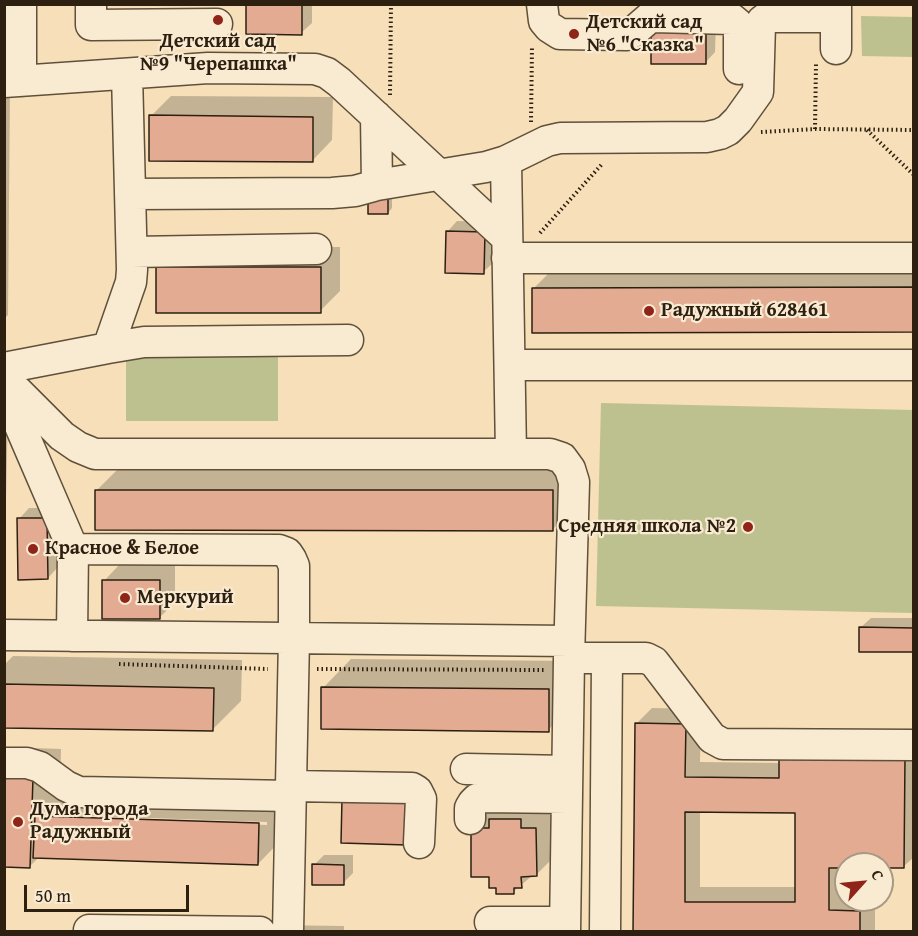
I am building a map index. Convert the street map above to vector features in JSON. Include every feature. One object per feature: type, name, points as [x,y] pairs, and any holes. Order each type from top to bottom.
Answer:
[{"type":"lane","points":[[21,4],[13,81],[208,68],[315,69],[327,73],[383,106],[441,176],[511,251],[914,258]]},
{"type":"lane","points":[[91,4],[91,26],[217,14],[217,28],[208,47],[208,68]]},
{"type":"lane","points":[[545,16],[560,34],[621,36],[633,32],[658,11],[732,19],[738,24],[729,127]]},
{"type":"lane","points":[[130,194],[355,191],[377,185],[486,167],[547,141],[560,138],[707,137],[729,127],[758,92],[760,26],[766,18],[836,11],[836,49]]},
{"type":"lane","points":[[108,348],[131,282],[127,74]]},
{"type":"lane","points":[[377,185],[383,106]]},
{"type":"lane","points":[[511,454],[511,251],[518,155]]},
{"type":"lane","points":[[132,252],[316,249]]},
{"type":"lane","points":[[4,368],[151,342],[348,340]]},
{"type":"lane","points":[[510,365],[914,364]]},
{"type":"lane","points":[[4,378],[73,549],[72,636]]},
{"type":"lane","points":[[4,388],[26,433]]},
{"type":"lane","points":[[26,433],[62,436],[94,454],[550,454],[562,458],[570,469],[573,482],[565,927],[490,922]]},
{"type":"lane","points":[[73,549],[279,550],[287,553],[294,566],[288,932]]},
{"type":"lane","points":[[4,635],[294,638],[569,650],[607,658],[646,658],[654,662],[712,738],[723,744],[914,745]]},
{"type":"lane","points":[[605,932],[607,658]]},
{"type":"lane","points":[[4,763],[27,763],[40,767],[66,786],[79,792],[412,788],[417,791],[421,799],[419,843]]},
{"type":"lane","points":[[466,769],[567,785]]},
{"type":"lane","points":[[470,819],[470,808],[477,799],[567,785]]},
{"type":"lane","points":[[89,930],[260,932]]},
{"type":"path","points":[[383,106],[391,4]]},
{"type":"path","points":[[518,155],[532,48],[545,16]]},
{"type":"path","points":[[729,127],[914,130]]},
{"type":"path","points":[[866,129],[914,175]]},
{"type":"path","points":[[511,251],[626,138]]},
{"type":"green space","points":[[861,16],[913,17],[913,57],[862,56]]},
{"type":"green space","points":[[278,349],[278,421],[126,421],[126,357]]},
{"type":"green space","points":[[601,403],[913,410],[913,613],[596,606]]},
{"type":"building","points":[[246,4],[302,4],[302,35],[246,34]]},
{"type":"building","points":[[651,30],[706,30],[706,64],[651,64]]},
{"type":"building","points":[[149,115],[313,117],[313,162],[149,161]]},
{"type":"building","points":[[368,197],[388,197],[388,214],[368,214]]},
{"type":"building","points":[[446,231],[485,232],[484,274],[445,273]]},
{"type":"building","points":[[156,267],[321,267],[321,313],[156,313]]},
{"type":"building","points":[[914,287],[914,332],[532,333],[532,288]]},
{"type":"building","points":[[95,490],[553,490],[553,531],[95,530]]},
{"type":"building","name":"Красное & Белое","points":[[17,518],[47,518],[48,579],[18,580]]},
{"type":"building","points":[[102,580],[160,580],[160,619],[102,619]]},
{"type":"building","points":[[859,627],[914,628],[914,652],[859,652]]},
{"type":"building","points":[[4,684],[214,688],[213,731],[4,728]]},
{"type":"building","points":[[321,687],[549,689],[549,732],[321,729]]},
{"type":"building","points":[[635,723],[686,724],[685,777],[779,778],[779,756],[905,757],[904,868],[894,868],[894,852],[834,852],[834,868],[829,868],[829,910],[860,912],[860,932],[633,932]],"holes":[[[685,812],[795,813],[795,902],[685,902]]]},
{"type":"building","name":"Дума города Радужный","points":[[4,777],[33,778],[30,868],[4,867]]},
{"type":"building","points":[[408,795],[407,845],[341,843],[342,798]]},
{"type":"building","points":[[35,816],[259,823],[258,865],[33,858]]},
{"type":"building","points":[[489,819],[521,819],[521,828],[536,828],[537,876],[521,877],[522,888],[514,888],[514,894],[496,894],[496,888],[489,888],[489,877],[471,877],[471,828],[489,828]]},
{"type":"building","points":[[312,864],[344,865],[344,885],[312,885]]},
{"type":"place","name":"Детский сад №9 \"Черепашка\"","points":[[218,20]]},
{"type":"place","name":"Детский сад №6 \"Сказка\"","points":[[574,34]]},
{"type":"place","name":"Радужный 628461","points":[[649,311]]},
{"type":"place","name":"Средняя школа №2","points":[[748,527]]},
{"type":"place","name":"Красное & Белое","points":[[33,549]]},
{"type":"place","name":"Меркурий","points":[[125,598]]},
{"type":"place","name":"Дума города Радужный","points":[[18,822]]}]
